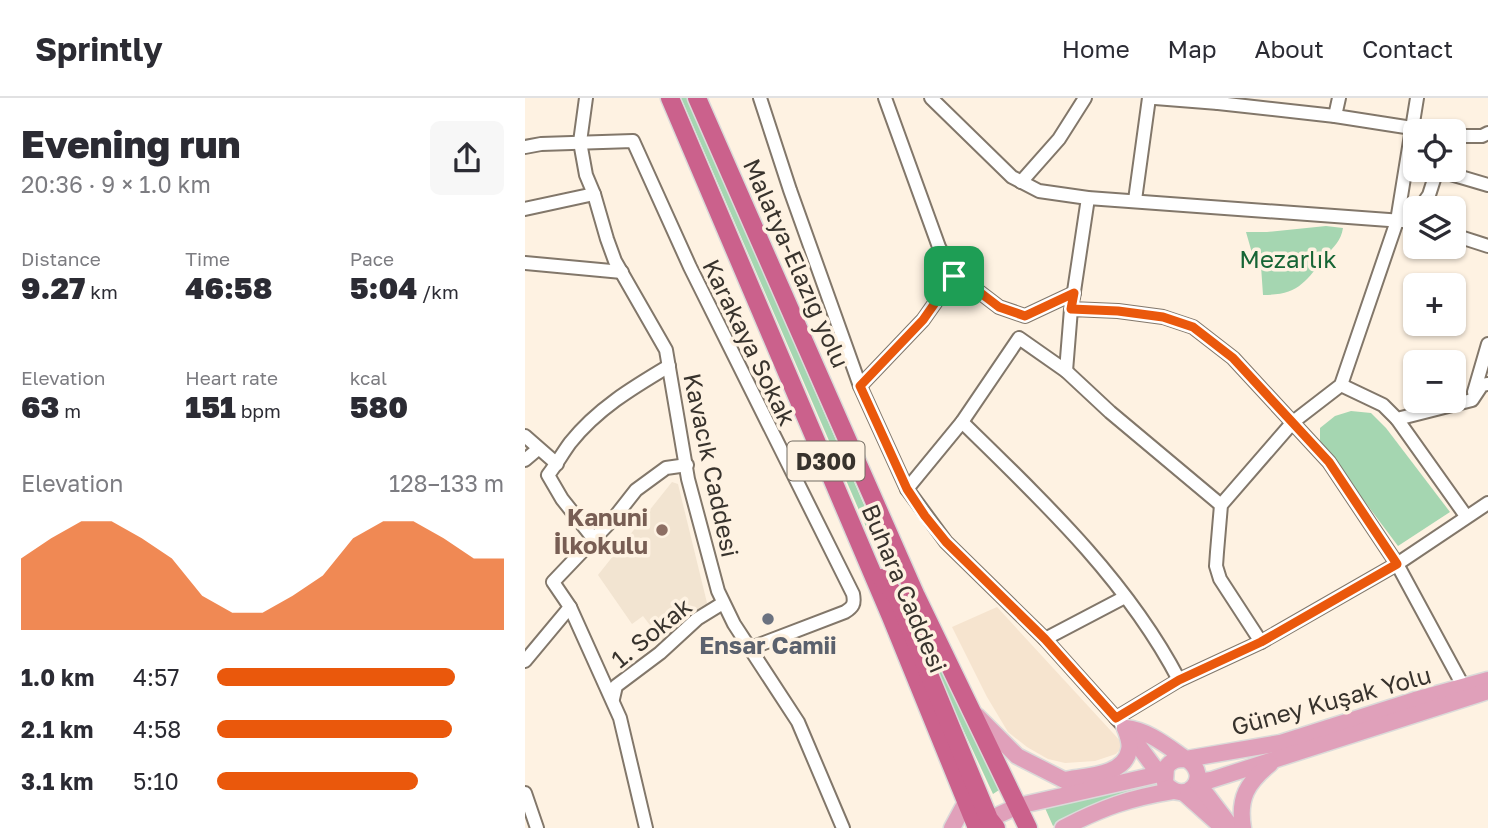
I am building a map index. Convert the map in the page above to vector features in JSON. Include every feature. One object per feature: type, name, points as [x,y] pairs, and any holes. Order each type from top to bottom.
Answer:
[{"type":"highway","name":"Buhara Caddesi","points":[[670,98],[870,565],[967,802],[982,823]]},
{"type":"highway","name":"Malatya-Elazığ yolu","points":[[697,98],[883,521],[1028,828]]},
{"type":"highway","points":[[870,565],[897,597],[982,823],[1016,800]]},
{"type":"main road","name":"Güney Kuşak Yolu","points":[[1063,828],[1134,797],[1184,789],[1221,777],[1467,692],[1488,680]]},
{"type":"main road","name":"Güney Kuşak Yolu","points":[[1186,759],[1280,743],[1415,700],[1488,691]]},
{"type":"main road","points":[[972,711],[1017,756],[1064,780],[1090,789]]},
{"type":"main road","points":[[1064,780],[1110,771],[1119,766],[1130,748],[1121,723]]},
{"type":"main road","points":[[1121,723],[1153,737],[1195,766],[1198,777],[1184,789]]},
{"type":"main road","points":[[1121,723],[1154,767],[1164,773]]},
{"type":"main road","points":[[1243,828],[1241,814],[1244,793],[1268,765],[1286,755]]},
{"type":"main road","points":[[1186,759],[1169,763],[1164,773],[1165,783],[1184,789],[1232,828]]},
{"type":"main road","points":[[1016,800],[1090,789],[1164,773]]},
{"type":"main road","points":[[1184,789],[1223,828]]},
{"type":"main road","points":[[952,828],[967,802]]},
{"type":"street","name":"Kavacık Caddesi","points":[[586,98],[580,142],[586,176],[607,239],[622,272],[663,343],[694,505],[723,603],[799,722],[843,828]]},
{"type":"street","points":[[760,98],[860,386],[907,489],[946,542],[1045,639],[1121,723],[1179,680],[1261,642],[1397,564],[1488,503]]},
{"type":"street","points":[[885,98],[939,247],[954,276],[965,281],[999,307],[1025,316],[1074,293]]},
{"type":"street","points":[[931,98],[1011,177],[1039,191],[1088,198],[1403,221]]},
{"type":"street","points":[[1021,183],[1059,139],[1085,98]]},
{"type":"street","points":[[1135,200],[1149,98]]},
{"type":"street","points":[[1155,98],[1220,101],[1403,127]]},
{"type":"street","points":[[1335,116],[1339,98]]},
{"type":"street","points":[[1414,119],[1417,98]]},
{"type":"street","points":[[1466,136],[1482,136],[1488,133]]},
{"type":"street","name":"Karakaya Sokak","points":[[580,142],[633,141],[690,267],[853,594],[852,607],[845,612],[751,648]]},
{"type":"street","points":[[525,147],[580,142]]},
{"type":"street","points":[[1466,179],[1488,185]]},
{"type":"street","points":[[1261,642],[1220,579],[1216,566],[1221,505],[1293,422],[1341,386],[1397,221],[1403,182]]},
{"type":"street","points":[[525,209],[594,194]]},
{"type":"street","points":[[1066,371],[1071,309],[1088,198]]},
{"type":"street","points":[[1466,239],[1488,246]]},
{"type":"street","points":[[525,263],[622,272]]},
{"type":"street","points":[[860,386],[923,320],[954,276]]},
{"type":"street","points":[[1071,309],[1163,317],[1193,327],[1233,358],[1329,462],[1397,564],[1467,692]]},
{"type":"street","points":[[907,489],[961,422],[1019,338],[1025,316]]},
{"type":"street","points":[[1019,338],[1066,371],[1110,412],[1221,505]]},
{"type":"street","points":[[1472,400],[1488,344]]},
{"type":"street","points":[[593,538],[562,499],[548,475],[571,443],[599,412],[623,393],[669,366]]},
{"type":"street","points":[[1397,419],[1472,400],[1482,386],[1488,384]]},
{"type":"street","points":[[1341,386],[1383,405],[1397,419],[1466,516]]},
{"type":"street","points":[[961,422],[1092,554],[1163,649],[1179,680]]},
{"type":"street","points":[[525,436],[557,464]]},
{"type":"street","points":[[525,460],[538,449]]},
{"type":"street","points":[[646,828],[627,736],[613,699],[570,607],[553,582],[636,490],[666,468],[687,465]]},
{"type":"street","points":[[1045,639],[1125,597]]},
{"type":"street","name":"1. Sokak","points":[[613,699],[616,686],[660,653],[697,619],[723,603]]},
{"type":"street","points":[[525,662],[570,607]]},
{"type":"street","points":[[525,793],[535,827]]},
{"type":"shaded area","name":"Kanuni İlkokulu","points":[[672,482],[678,484],[708,607],[663,642],[643,616],[632,624],[598,575]]},
{"type":"shaded area","points":[[997,607],[1124,745],[1116,754],[1095,761],[1065,763],[1048,759],[1008,732],[952,627]]},
{"type":"green space","points":[[681,98],[688,98],[909,604],[1002,788],[993,794],[906,606],[868,531]]},
{"type":"green space","name":"Mezarlık","points":[[1326,226],[1343,228],[1341,236],[1306,280],[1285,293],[1263,295],[1261,266],[1252,253],[1246,232]]},
{"type":"green space","points":[[1351,411],[1371,413],[1386,428],[1450,512],[1398,546],[1320,442],[1320,428],[1335,416]]},
{"type":"green space","points":[[1161,777],[1168,785],[1109,800],[1053,826],[1045,808]]},
{"type":"place","name":"Kanuni İlkokulu","points":[[662,530]]},
{"type":"place","name":"Ensar Camii","points":[[768,619]]},
{"type":"route","points":[[954,276],[965,281],[999,307],[1025,316],[1074,293],[1071,309],[1163,317],[1193,327],[1233,358],[1329,462],[1397,564],[1261,642],[1179,680],[1116,718],[1045,639],[946,542],[925,516],[907,489],[860,386],[923,320],[954,276]]}]
